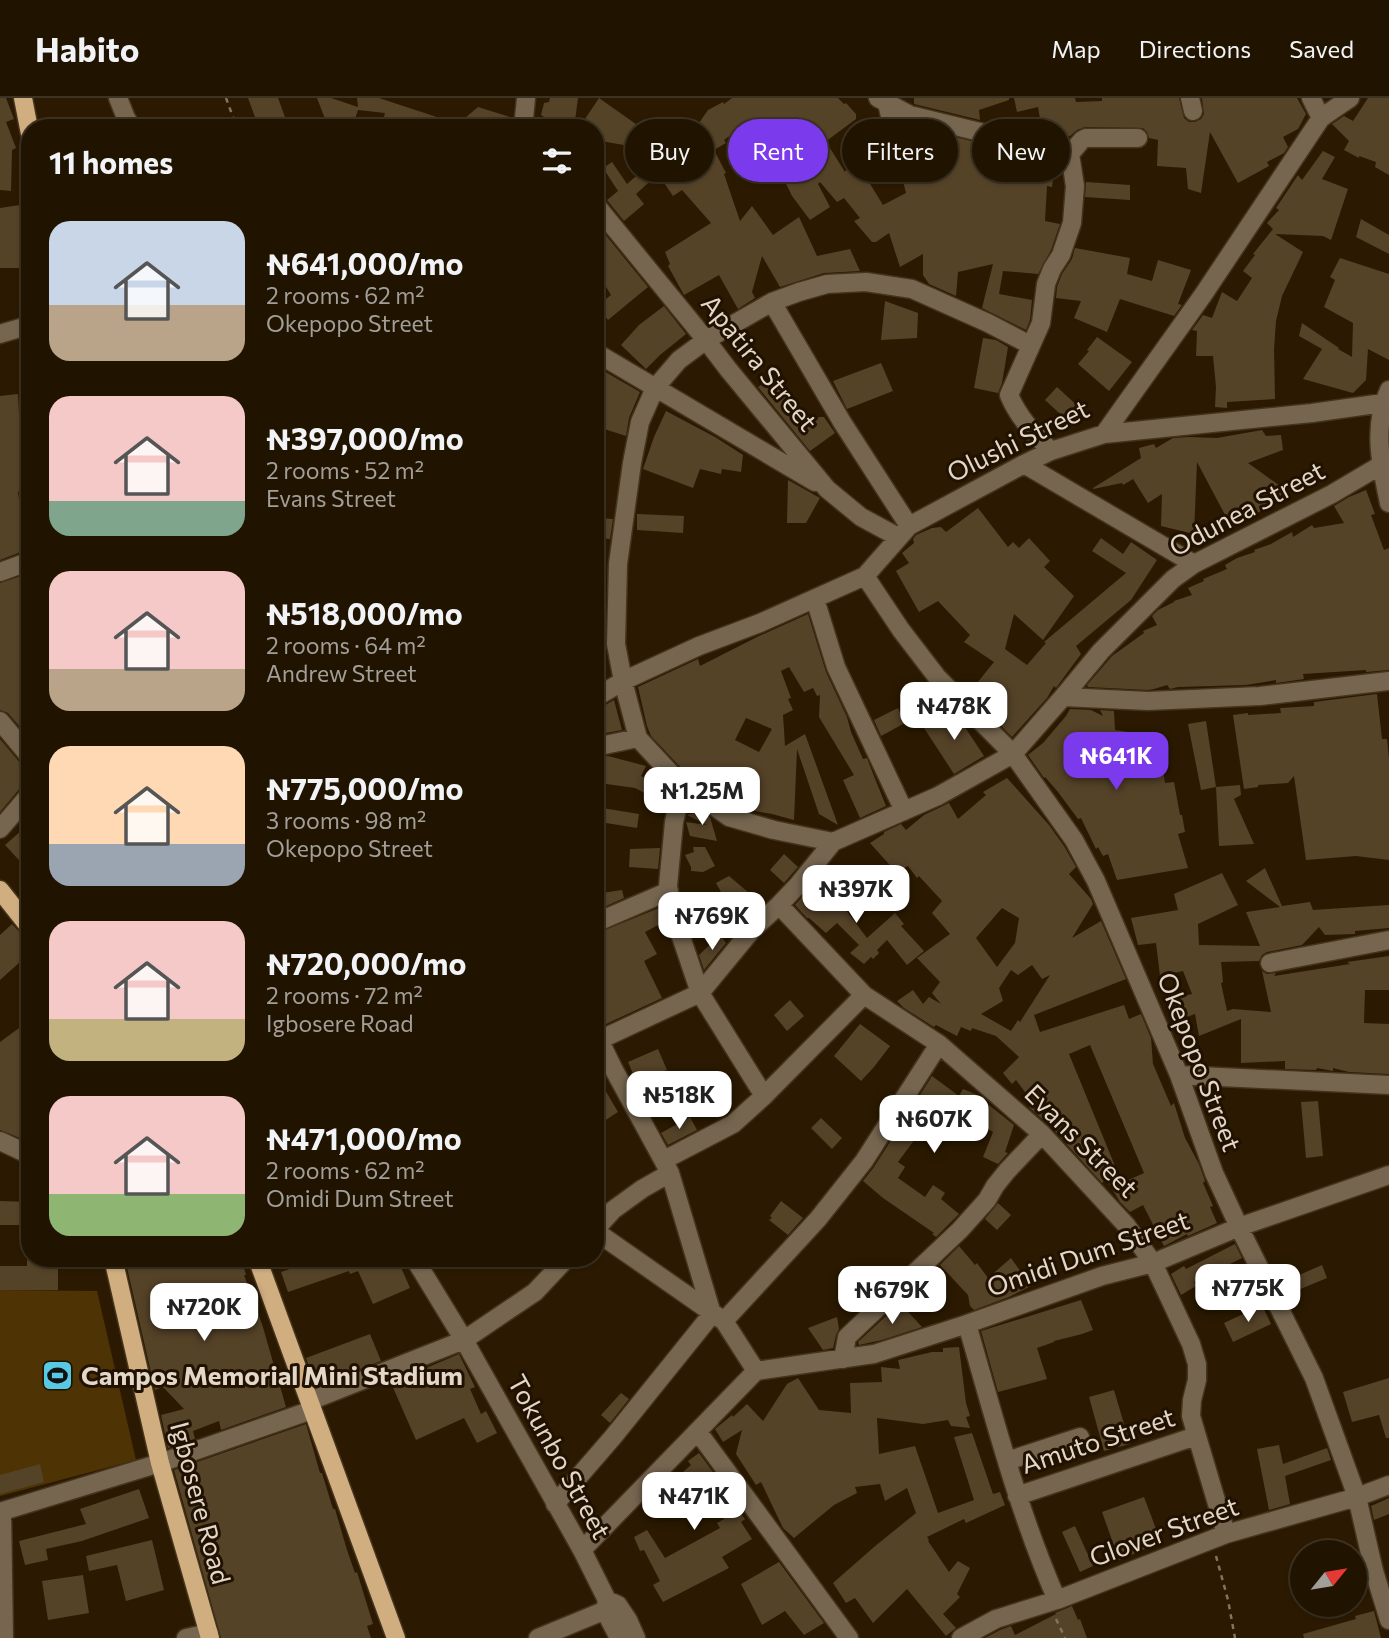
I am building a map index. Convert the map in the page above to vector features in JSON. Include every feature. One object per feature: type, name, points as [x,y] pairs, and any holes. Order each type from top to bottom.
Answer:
[{"type":"main road","points":[[23,98],[27,119]]},
{"type":"main road","points":[[0,890],[21,917]]},
{"type":"main road","name":"Igbosere Road","points":[[115,1267],[160,1462],[209,1636]]},
{"type":"main road","points":[[260,1267],[396,1638]]},
{"type":"street","points":[[118,98],[127,119]]},
{"type":"street","points":[[1311,98],[1321,118]]},
{"type":"street","name":"Olushi Street","points":[[604,693],[699,646],[760,623],[865,576],[903,531],[1024,464],[1104,434],[1203,295],[1321,118],[1350,98]]},
{"type":"street","points":[[885,100],[910,115],[972,130]]},
{"type":"street","points":[[885,100],[890,119]]},
{"type":"street","points":[[1052,452],[1033,432],[1009,395],[1041,323],[1046,284],[1061,255],[1072,223],[1075,186],[1070,154],[1086,138],[1138,138]]},
{"type":"street","name":"Apatira Street","points":[[604,215],[827,489],[861,517],[903,531]]},
{"type":"street","points":[[833,842],[774,830],[729,817],[676,779],[638,738],[616,644],[618,564],[640,422],[655,388],[679,360],[706,340],[772,302],[827,284],[866,282],[912,289],[1030,345]]},
{"type":"street","points":[[772,302],[903,531]]},
{"type":"street","points":[[0,334],[21,328]]},
{"type":"street","points":[[604,357],[827,489]]},
{"type":"street","points":[[1104,434],[1312,413],[1386,397],[1379,439],[1389,503]]},
{"type":"street","points":[[1024,464],[1194,564]]},
{"type":"street","name":"Odunea Street","points":[[604,1034],[700,993],[751,931],[779,905],[833,842],[939,796],[1013,754],[1101,651],[1173,579],[1194,564],[1332,495],[1381,465]]},
{"type":"street","points":[[0,572],[21,564]]},
{"type":"street","name":"Okepopo Street","points":[[865,576],[937,677],[1013,754],[1074,840],[1096,881],[1179,1075],[1214,1172],[1314,1378],[1357,1497],[1374,1571],[1389,1620]]},
{"type":"street","points":[[815,599],[836,667],[904,811]]},
{"type":"street","points":[[1063,697],[1148,701],[1260,696],[1389,681]]},
{"type":"street","points":[[0,721],[21,746]]},
{"type":"street","points":[[604,745],[638,738]]},
{"type":"street","points":[[676,779],[677,809],[668,891],[670,904],[700,993],[764,1096]]},
{"type":"street","points":[[0,829],[21,804]]},
{"type":"street","points":[[604,919],[668,891]]},
{"type":"street","name":"Evans Street","points":[[779,905],[864,995],[939,1044],[1042,1134],[1126,1225],[1153,1263],[1191,1344],[1197,1364],[1191,1416],[1219,1537]]},
{"type":"street","points":[[1270,963],[1389,940]]},
{"type":"street","points":[[604,1220],[667,1166],[733,1124],[864,995]]},
{"type":"street","points":[[555,1504],[718,1317],[818,1219],[864,1161],[939,1044]]},
{"type":"street","points":[[582,1550],[756,1371],[718,1317],[667,1166],[604,1050]]},
{"type":"street","points":[[1179,1075],[1389,1086]]},
{"type":"street","points":[[843,1359],[847,1337],[960,1230],[987,1200],[1007,1171],[1042,1134]]},
{"type":"street","points":[[0,1141],[21,1151]]},
{"type":"street","name":"Omidi Dum Street","points":[[756,1371],[874,1354],[1102,1276],[1153,1263],[1239,1227],[1389,1175]]},
{"type":"street","points":[[604,1237],[718,1317]]},
{"type":"street","name":"Tokunbo Street","points":[[419,1267],[464,1340],[582,1550],[610,1605],[619,1638]]},
{"type":"street","points":[[4,1638],[1,1511],[160,1462],[311,1406],[464,1340],[535,1292],[559,1267]]},
{"type":"street","points":[[967,1324],[1017,1496],[1057,1600]]},
{"type":"street","points":[[698,1432],[849,1638]]},
{"type":"street","name":"Amuto Street","points":[[1017,1496],[1196,1436]]},
{"type":"street","points":[[1007,1461],[1080,1437]]},
{"type":"street","name":"Glover Street","points":[[961,1638],[996,1619],[1057,1600],[1219,1537],[1357,1497],[1389,1485]]},
{"type":"street","points":[[538,1638],[610,1605]]},
{"type":"street","name":"Tokunbo Street","points":[[610,1605],[628,1620],[636,1638]]},
{"type":"street","points":[[186,1638],[209,1636]]},
{"type":"path","points":[[226,98],[234,119]]},
{"type":"path","points":[[1219,1537],[1235,1638]]},
{"type":"path","points":[[1057,1600],[1053,1612],[1065,1638]]},
{"type":"shaded area","name":"Campos Memorial Mini Stadium","points":[[0,1290],[97,1291],[136,1460],[0,1496]]},
{"type":"building","points":[[0,98],[6,98],[14,119],[6,122],[16,148],[12,150],[11,191],[0,190]]},
{"type":"building","points":[[248,98],[278,98],[286,119],[256,119]]},
{"type":"building","points":[[317,98],[331,98],[358,107],[357,98],[379,98],[443,119],[383,119],[385,113],[358,110],[355,119],[325,119]]},
{"type":"building","points":[[550,98],[578,98],[575,119],[547,119],[541,115],[544,103],[549,102]]},
{"type":"building","points":[[599,98],[629,119],[625,119],[625,145],[604,142],[604,119],[585,119]]},
{"type":"building","points":[[732,98],[838,98],[856,114],[856,119],[842,119],[842,129],[828,140],[828,119],[728,119],[728,137],[724,140],[726,143],[714,150],[714,119],[702,119],[708,110],[723,102],[724,104]]},
{"type":"building","points":[[914,98],[1009,98],[979,110],[980,119],[914,104]]},
{"type":"building","points":[[1014,98],[1075,98],[1076,102],[1102,101],[1102,98],[1179,98],[1184,118],[1195,122],[1204,114],[1202,98],[1297,98],[1306,114],[1298,129],[1283,137],[1288,147],[1284,153],[1267,162],[1269,166],[1238,183],[1210,132],[1201,193],[1188,189],[1186,168],[1157,166],[1158,140],[1149,138],[1143,128],[1085,127],[1070,136],[1070,119],[1040,119],[1038,107],[1017,112]]},
{"type":"building","points":[[1368,98],[1389,98],[1389,175],[1375,167],[1376,162],[1359,158],[1344,150],[1349,141],[1332,124],[1344,116],[1353,121]]},
{"type":"building","points":[[478,107],[513,119],[464,119]]},
{"type":"building","points":[[958,138],[972,141],[972,182],[1053,182],[1052,187],[1047,186],[1045,221],[1060,224],[1051,250],[1038,274],[1003,271],[999,294],[1032,300],[1026,330],[982,308],[993,264],[958,272],[956,296],[929,284],[923,275],[923,254],[900,267],[889,233],[872,242],[854,221],[860,218],[844,198],[837,202],[820,182],[828,182],[828,145],[842,167],[842,182],[869,182],[883,205],[906,193],[903,182],[958,182]]},
{"type":"building","points":[[714,150],[726,173],[724,174],[740,221],[752,206],[773,235],[799,217],[817,256],[850,249],[860,271],[824,273],[780,287],[762,256],[752,292],[755,298],[738,309],[719,275],[684,295],[668,266],[670,264],[665,252],[711,223],[682,190],[673,196],[663,182],[714,182]]},
{"type":"building","points":[[1323,151],[1335,157],[1322,179],[1348,189],[1331,240],[1323,236],[1275,234],[1303,252],[1282,296],[1276,321],[1275,399],[1227,402],[1227,408],[1215,407],[1213,356],[1196,356],[1197,331],[1192,330],[1203,315],[1212,318],[1222,292],[1237,301],[1252,278],[1243,271],[1273,229],[1267,223],[1279,210],[1276,208],[1298,175],[1302,180]]},
{"type":"building","points":[[612,162],[627,184],[649,182],[636,194],[644,204],[624,221],[607,200],[618,191],[604,167]]},
{"type":"building","points":[[785,182],[820,182],[818,184],[830,207],[810,220]]},
{"type":"building","points":[[1086,182],[1130,185],[1130,200],[1085,197]]},
{"type":"building","points":[[20,205],[21,268],[0,268],[0,208]]},
{"type":"building","points":[[1361,219],[1389,235],[1389,254],[1356,237]]},
{"type":"building","points":[[604,233],[648,287],[608,320],[604,315],[604,300],[611,295],[604,284]]},
{"type":"building","points":[[1075,248],[1130,258],[1127,274],[1152,281],[1158,260],[1191,270],[1178,304],[1182,305],[1174,316],[1120,299],[1107,332],[1074,318],[1081,301],[1056,298],[1057,287]]},
{"type":"building","points":[[1340,258],[1389,274],[1389,360],[1368,349],[1366,380],[1353,393],[1303,379],[1322,349],[1299,336],[1302,323],[1352,357],[1353,323],[1324,307],[1335,280],[1330,277]]},
{"type":"building","points":[[885,301],[918,313],[917,338],[881,340]]},
{"type":"building","points":[[664,306],[686,334],[646,369],[621,345],[639,325]]},
{"type":"building","points":[[1097,337],[1132,362],[1109,391],[1078,364]]},
{"type":"building","points":[[983,338],[996,340],[1008,347],[998,393],[974,388]]},
{"type":"building","points":[[881,363],[893,391],[847,409],[833,381]]},
{"type":"building","points":[[604,371],[640,392],[629,418],[626,436],[604,429]]},
{"type":"building","points":[[777,375],[810,423],[824,417],[835,433],[810,451],[758,387]]},
{"type":"building","points":[[1057,387],[1082,410],[1070,423],[1045,400]]},
{"type":"building","points":[[18,394],[21,552],[0,560],[0,396]]},
{"type":"building","points":[[666,411],[743,455],[741,472],[722,469],[721,474],[700,469],[693,488],[643,469]]},
{"type":"building","points":[[1262,430],[1266,436],[1281,435],[1283,450],[1248,463],[1290,493],[1232,528],[1197,462],[1194,534],[1161,526],[1162,494],[1148,503],[1133,479],[1123,485],[1122,483],[1093,489],[1141,458],[1139,448],[1154,444],[1156,448],[1173,438],[1217,438]]},
{"type":"building","points":[[788,480],[820,498],[806,523],[787,523]]},
{"type":"building","points":[[1366,490],[1375,514],[1371,515],[1384,550],[1389,548],[1389,670],[1303,674],[1304,679],[1246,685],[1170,689],[1167,685],[1148,690],[1088,687],[1112,656],[1144,633],[1143,631],[1157,625],[1152,616],[1158,610],[1192,595],[1188,588],[1227,569],[1225,565],[1237,558],[1255,552],[1254,550],[1292,532],[1293,537],[1312,525],[1314,528],[1344,523],[1334,506]]},
{"type":"building","points":[[978,508],[1008,547],[1013,542],[1019,548],[1029,538],[1050,561],[1044,567],[1074,596],[1043,640],[1014,614],[1005,649],[1027,665],[1046,643],[1044,642],[1126,573],[1092,551],[1101,538],[1123,554],[1131,542],[1157,560],[1131,600],[1076,646],[1081,654],[1056,688],[1054,686],[1047,698],[1012,737],[969,693],[994,662],[964,642],[970,635],[938,601],[919,612],[896,571],[909,563],[902,553],[914,543],[916,535],[941,527],[946,532]]},
{"type":"building","points":[[637,514],[684,516],[683,533],[637,530]]},
{"type":"building","points":[[604,518],[613,519],[610,539],[604,539]]},
{"type":"building","points":[[21,576],[21,728],[8,713],[0,710],[0,583]]},
{"type":"building","points":[[808,614],[826,672],[863,759],[867,758],[886,806],[860,818],[843,780],[854,775],[819,717],[820,695],[817,696],[813,688],[804,692],[789,667],[781,671],[793,710],[783,715],[785,746],[805,734],[838,825],[819,814],[797,749],[794,820],[736,807],[708,788],[714,778],[688,767],[684,771],[651,736],[638,687],[698,659],[700,666]],"holes":[[[746,718],[772,729],[759,752],[735,740]]]},
{"type":"building","points":[[1377,694],[1382,739],[1387,739],[1389,759],[1389,860],[1356,856],[1306,860],[1294,776],[1288,783],[1244,789],[1233,715],[1281,713],[1280,708],[1314,706],[1314,702]]},
{"type":"building","points":[[614,700],[622,730],[604,733],[604,706]]},
{"type":"building","points":[[898,708],[905,723],[881,736],[874,720]]},
{"type":"building","points":[[953,709],[984,756],[954,774],[924,728]]},
{"type":"building","points":[[1070,709],[1091,710],[1103,716],[1100,710],[1114,711],[1115,730],[1140,734],[1158,741],[1165,783],[1174,782],[1182,815],[1185,832],[1178,834],[1188,868],[1117,880],[1108,854],[1103,856],[1098,847],[1096,849],[1081,818],[1078,819],[1028,755],[1043,743]]},
{"type":"building","points":[[1206,721],[1216,787],[1201,790],[1188,724]]},
{"type":"building","points":[[0,739],[21,764],[21,787],[0,812]]},
{"type":"building","points":[[604,757],[646,766],[641,776],[665,788],[663,807],[661,802],[635,788],[604,784]]},
{"type":"building","points":[[1007,778],[1049,825],[1076,867],[1069,874],[1093,904],[1072,938],[1101,921],[1126,979],[1034,1015],[1040,1032],[1124,1005],[1129,1019],[1141,1014],[1151,1038],[1153,1064],[1171,1106],[1174,1103],[1185,1138],[1199,1164],[1217,1223],[1164,1246],[1143,1205],[1130,1212],[1120,1202],[1106,1179],[1102,1183],[1029,1107],[1034,1104],[1016,1080],[1012,1084],[1003,1073],[1019,1057],[996,1036],[961,1027],[957,1036],[936,1025],[934,1027],[897,1001],[913,990],[923,1004],[929,997],[941,1004],[932,993],[940,982],[917,958],[950,934],[932,913],[942,901],[908,866],[896,872],[870,843],[901,824],[906,830],[924,815],[949,803],[958,819],[986,795],[983,792]],"holes":[[[1002,908],[1019,918],[1015,943],[997,967],[976,938]],[[1032,965],[1042,979],[1050,975],[1020,1022],[1018,1020],[1011,1031],[981,1014],[1003,1001],[999,988],[1011,970],[1018,975]],[[1090,1045],[1144,1173],[1122,1183],[1069,1054]]]},
{"type":"building","points":[[1240,785],[1241,795],[1234,799],[1254,844],[1219,846],[1216,787]]},
{"type":"building","points":[[604,808],[639,814],[637,828],[604,823]]},
{"type":"building","points":[[700,811],[710,817],[717,841],[690,836],[686,822],[707,825],[687,815]]},
{"type":"building","points":[[21,831],[21,862],[5,845]]},
{"type":"building","points":[[693,847],[705,847],[715,866],[703,872],[691,871],[685,855],[694,852]]},
{"type":"building","points":[[660,848],[658,869],[629,867],[630,849]]},
{"type":"building","points":[[784,854],[798,867],[784,883],[770,870]]},
{"type":"building","points":[[1265,868],[1282,906],[1310,902],[1313,910],[1389,905],[1389,928],[1355,931],[1355,934],[1325,935],[1319,927],[1302,945],[1267,952],[1259,961],[1221,962],[1221,983],[1227,1011],[1233,1009],[1271,1012],[1262,971],[1267,974],[1276,973],[1274,976],[1389,956],[1389,990],[1365,990],[1364,1023],[1389,1024],[1389,1074],[1349,1072],[1333,1068],[1333,1071],[1317,1068],[1285,1069],[1285,1061],[1241,1063],[1241,1019],[1199,1036],[1195,1014],[1178,1020],[1172,999],[1192,994],[1183,971],[1160,976],[1156,943],[1138,945],[1131,918],[1178,910],[1174,894],[1222,873],[1238,905],[1198,924],[1199,945],[1260,946],[1246,912],[1280,907],[1246,881]]},
{"type":"building","points":[[729,876],[762,904],[734,930],[706,906],[721,892],[716,883]]},
{"type":"building","points":[[836,882],[849,900],[842,905],[867,938],[895,913],[904,924],[901,926],[924,951],[907,965],[887,940],[877,950],[879,953],[864,964],[850,953],[859,945],[837,923],[826,933],[795,905],[813,884],[820,893]]},
{"type":"building","points":[[622,890],[624,898],[604,907],[604,893]]},
{"type":"building","points":[[659,908],[664,922],[645,932],[657,954],[644,961],[662,998],[606,1024],[604,1021],[604,930]]},
{"type":"building","points":[[12,924],[21,934],[21,961],[0,980],[0,935]]},
{"type":"building","points":[[720,935],[726,943],[704,970],[699,955]]},
{"type":"building","points":[[790,1000],[804,1016],[787,1031],[774,1015]]},
{"type":"building","points":[[860,1024],[890,1046],[861,1081],[834,1056]]},
{"type":"building","points":[[21,1027],[21,1138],[0,1130],[0,1042]]},
{"type":"building","points":[[658,1049],[667,1070],[637,1083],[628,1062]]},
{"type":"building","points":[[932,1076],[959,1096],[963,1089],[975,1094],[1014,1125],[1005,1152],[1008,1153],[998,1164],[983,1157],[993,1132],[964,1114],[961,1118],[934,1100],[912,1131],[918,1135],[898,1162],[905,1167],[898,1178],[925,1197],[933,1185],[945,1193],[941,1199],[959,1214],[936,1237],[863,1181]]},
{"type":"building","points":[[604,1088],[618,1112],[604,1121]]},
{"type":"building","points":[[1318,1101],[1323,1156],[1306,1158],[1301,1102]]},
{"type":"building","points":[[690,1117],[697,1130],[668,1145],[661,1133]]},
{"type":"building","points":[[821,1118],[842,1138],[832,1149],[811,1128]]},
{"type":"building","points":[[0,1201],[21,1202],[21,1225],[0,1225]]},
{"type":"building","points":[[781,1201],[803,1218],[788,1235],[769,1220]]},
{"type":"building","points":[[998,1203],[1011,1215],[997,1230],[985,1219]]},
{"type":"building","points":[[1235,1244],[1242,1258],[1194,1282],[1196,1286],[1181,1295],[1171,1274]]},
{"type":"building","points":[[959,1246],[988,1278],[1011,1258],[1031,1286],[974,1310],[970,1306],[968,1295],[940,1265]]},
{"type":"building","points":[[1322,1265],[1327,1278],[1286,1295],[1281,1283]]},
{"type":"building","points":[[0,1266],[58,1267],[58,1290],[0,1290]]},
{"type":"building","points":[[127,1267],[244,1267],[286,1407],[221,1430],[219,1421],[193,1431],[195,1439],[168,1448],[161,1415],[184,1409],[163,1387],[155,1390]]},
{"type":"building","points":[[295,1267],[401,1267],[410,1288],[373,1304],[358,1271],[350,1274],[349,1271],[288,1292],[281,1272]]},
{"type":"building","points":[[1081,1300],[1093,1330],[1037,1348],[1047,1379],[998,1392],[981,1331]]},
{"type":"building","points":[[900,1303],[922,1327],[859,1345],[858,1342]]},
{"type":"building","points":[[1262,1305],[1271,1324],[1233,1342],[1224,1323]]},
{"type":"building","points":[[837,1317],[839,1329],[833,1348],[823,1350],[808,1328]]},
{"type":"building","points":[[370,1334],[381,1361],[316,1386],[306,1358]]},
{"type":"building","points":[[959,1347],[970,1416],[966,1417],[970,1428],[951,1426],[948,1420],[923,1424],[877,1418],[879,1454],[915,1446],[938,1513],[974,1500],[954,1437],[972,1433],[993,1494],[1000,1492],[1005,1505],[966,1523],[964,1519],[927,1537],[949,1572],[958,1561],[970,1568],[957,1594],[960,1597],[943,1614],[956,1628],[946,1636],[907,1589],[873,1623],[855,1598],[846,1603],[833,1583],[916,1513],[907,1488],[885,1501],[880,1484],[855,1487],[857,1493],[834,1505],[794,1538],[783,1528],[761,1482],[756,1485],[736,1454],[742,1430],[723,1442],[715,1429],[747,1404],[763,1421],[787,1384],[798,1378],[819,1410],[851,1413],[850,1383],[882,1382],[881,1367],[900,1369],[898,1360],[943,1352],[943,1348]]},
{"type":"building","points":[[459,1354],[475,1387],[470,1389],[481,1414],[486,1411],[497,1433],[477,1443],[464,1418],[416,1440],[391,1383]]},
{"type":"building","points":[[1389,1378],[1389,1438],[1386,1438],[1379,1415],[1352,1422],[1343,1392]]},
{"type":"building","points":[[1114,1390],[1130,1444],[1104,1451],[1089,1397]]},
{"type":"building","points":[[621,1393],[629,1399],[610,1423],[601,1415]]},
{"type":"building","points":[[306,1424],[320,1473],[335,1509],[373,1624],[367,1626],[371,1638],[221,1638],[174,1470]]},
{"type":"building","points":[[1279,1445],[1283,1464],[1327,1448],[1331,1460],[1285,1476],[1290,1504],[1269,1510],[1257,1449]]},
{"type":"building","points":[[699,1453],[736,1503],[734,1505],[745,1519],[741,1522],[752,1539],[722,1557],[729,1568],[663,1602],[653,1585],[660,1581],[634,1537],[647,1530],[665,1558],[720,1528],[717,1523],[724,1519],[707,1495],[674,1513],[660,1515],[645,1505],[691,1465],[688,1461]]},
{"type":"building","points":[[40,1464],[44,1482],[0,1494],[0,1475]]},
{"type":"building","points":[[139,1489],[149,1518],[82,1541],[46,1549],[48,1560],[25,1565],[19,1541],[86,1524],[80,1509]]},
{"type":"building","points":[[1144,1497],[1161,1542],[1119,1560],[1102,1512]]},
{"type":"building","points":[[1389,1498],[1389,1514],[1374,1520],[1371,1506]]},
{"type":"building","points":[[1075,1526],[1093,1566],[1080,1572],[1062,1532]]},
{"type":"building","points":[[152,1540],[164,1590],[126,1601],[117,1565],[89,1571],[86,1556]]},
{"type":"building","points":[[779,1562],[824,1623],[804,1635],[785,1611],[762,1625],[741,1584]]},
{"type":"building","points":[[83,1575],[89,1613],[48,1620],[42,1581]]},
{"type":"building","points":[[1072,1606],[1087,1638],[985,1638],[1011,1626],[1015,1635]]},
{"type":"building","points":[[1374,1611],[1381,1638],[1304,1638],[1303,1634],[1356,1619],[1355,1617],[1367,1617],[1367,1613]]},
{"type":"place","name":"Campos Memorial Mini Stadium","points":[[58,1376]]}]
